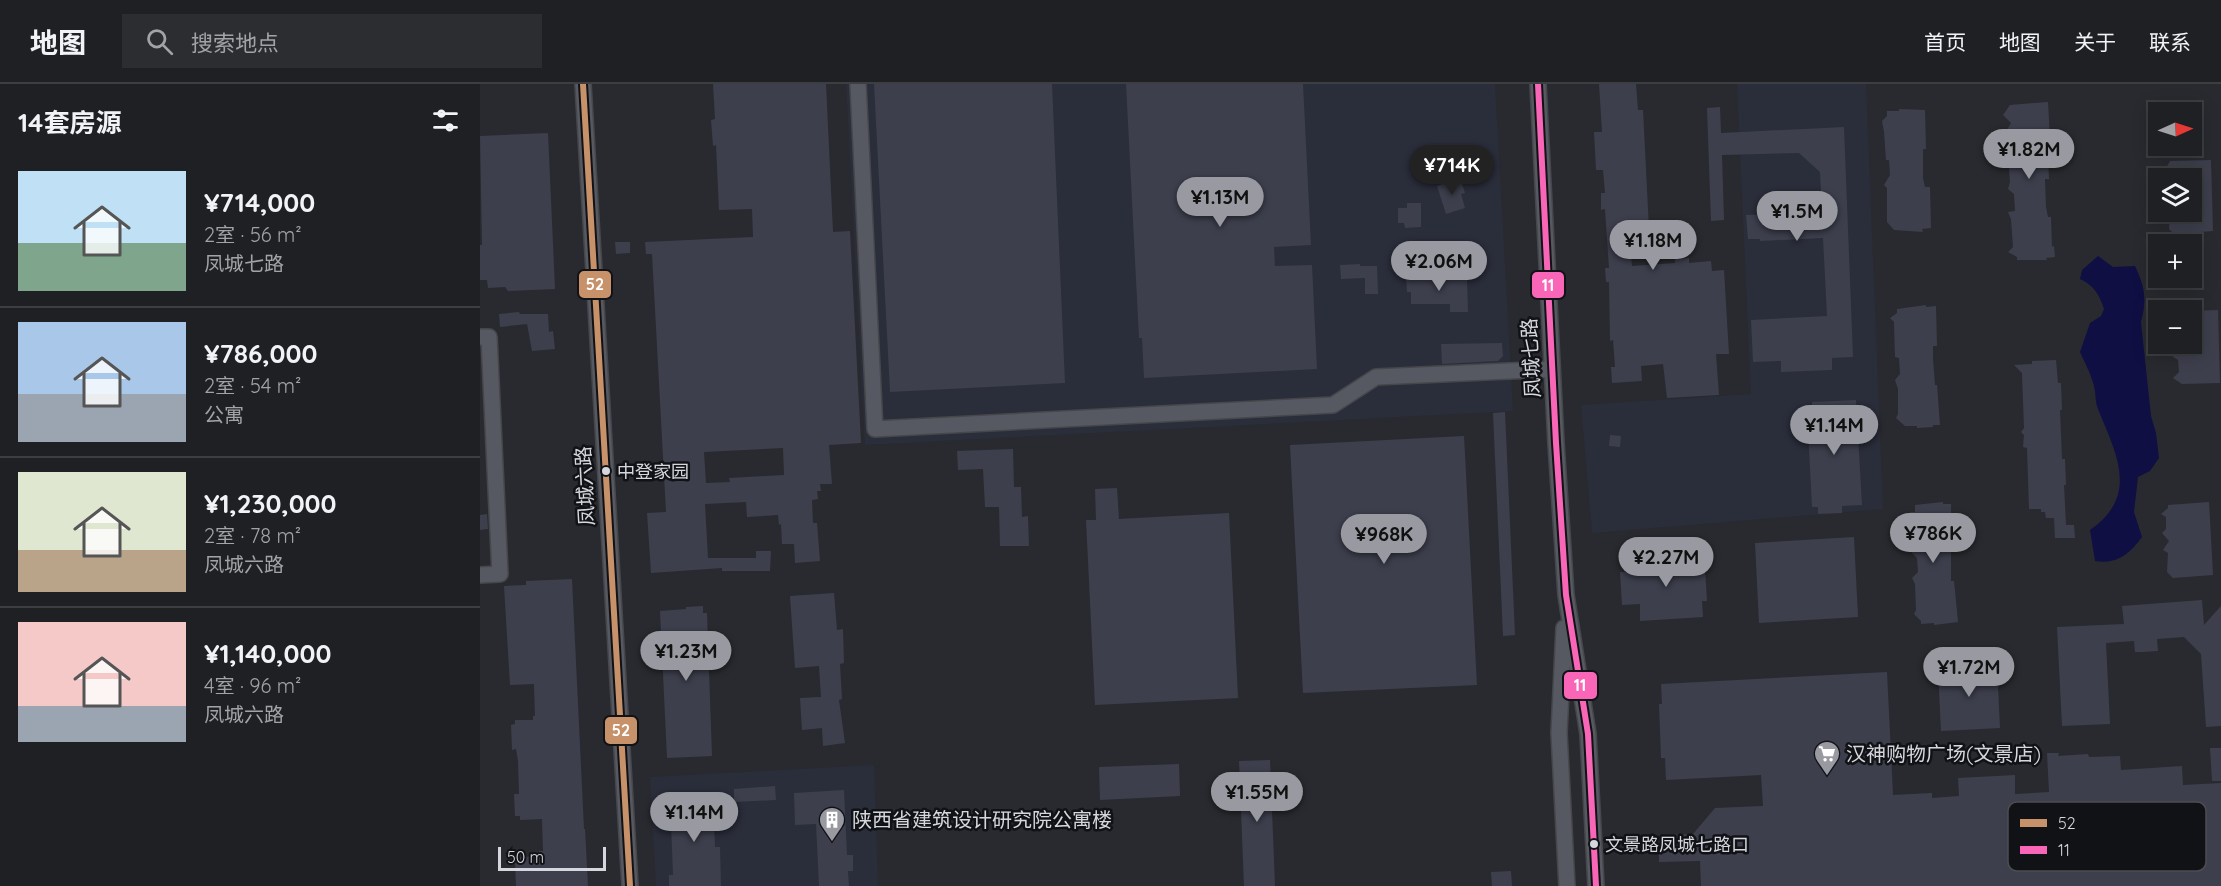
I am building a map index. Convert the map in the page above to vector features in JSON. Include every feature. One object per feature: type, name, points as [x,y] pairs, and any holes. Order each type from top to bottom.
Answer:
[{"type":"street","name":"凤城六路","points":[[583,84],[630,886]]},
{"type":"street","points":[[858,84],[874,429],[1334,405],[1376,377],[1552,369]]},
{"type":"street","name":"凤城七路","points":[[1538,84],[1566,595],[1588,734],[1596,886]]},
{"type":"street","points":[[480,575],[500,574],[484,337]]},
{"type":"street","name":"凤城七路","points":[[1566,595],[1559,733],[1567,886]]},
{"type":"shaded area","points":[[846,84],[1495,84],[1513,411],[865,445]]},
{"type":"shaded area","points":[[1737,84],[1866,84],[1883,509],[1592,533],[1581,405],[1751,394]]},
{"type":"shaded area","points":[[2098,256],[2113,267],[2135,266],[2141,280],[2144,306],[2141,322],[2151,416],[2159,458],[2150,471],[2138,477],[2134,512],[2142,537],[2122,557],[2103,562],[2095,561],[2090,530],[2105,517],[2115,503],[2120,473],[2117,458],[2097,406],[2093,382],[2080,352],[2090,323],[2101,316],[2104,309],[2096,291],[2080,279],[2082,270]]},
{"type":"shaded area","points":[[874,765],[878,886],[656,886],[650,777]]},
{"type":"building","points":[[713,84],[826,84],[833,232],[850,231],[861,443],[829,445],[832,484],[820,484],[821,491],[817,491],[818,499],[812,500],[813,523],[817,523],[820,561],[795,563],[794,544],[782,544],[778,515],[747,517],[746,502],[705,504],[708,558],[756,558],[756,551],[771,551],[770,571],[722,571],[722,568],[651,573],[647,513],[666,512],[652,254],[646,254],[645,242],[753,237],[752,209],[719,210],[716,145],[713,146],[711,120],[715,119]],"holes":[[[783,448],[784,475],[729,478],[730,482],[706,483],[704,452]]]},
{"type":"building","points":[[874,84],[1052,84],[1065,383],[890,392]]},
{"type":"building","points":[[1126,84],[1303,84],[1311,245],[1274,247],[1275,266],[1312,265],[1317,369],[1144,378],[1142,338],[1139,338]]},
{"type":"building","points":[[1599,84],[1636,84],[1638,110],[1643,110],[1649,229],[1629,230],[1629,234],[1619,235],[1620,257],[1631,256],[1632,266],[1675,263],[1675,259],[1689,258],[1689,263],[1711,261],[1712,271],[1724,270],[1729,354],[1716,354],[1719,395],[1667,398],[1663,364],[1641,366],[1642,381],[1612,383],[1611,367],[1615,367],[1613,340],[1610,341],[1609,282],[1606,282],[1605,268],[1609,268],[1605,209],[1601,210],[1601,193],[1605,193],[1603,170],[1596,170],[1594,132],[1602,132]]},
{"type":"building","points":[[2048,102],[2050,138],[2047,138],[2049,179],[2045,179],[2046,207],[2048,217],[2051,217],[2052,247],[2054,246],[2055,257],[2046,258],[2047,260],[2017,260],[2017,257],[2008,252],[2013,247],[2011,219],[2008,212],[2015,211],[2014,194],[2008,189],[2010,182],[2005,133],[2011,123],[2003,115],[2010,105]]},
{"type":"building","points":[[1720,107],[1721,133],[1844,127],[1853,357],[1832,358],[1832,370],[1781,372],[1781,361],[1753,362],[1751,320],[1827,316],[1823,238],[1760,241],[1760,239],[1748,239],[1746,215],[1822,212],[1820,172],[1799,153],[1722,155],[1724,220],[1711,221],[1707,108]]},
{"type":"building","points":[[1899,109],[1925,110],[1926,149],[1923,149],[1923,178],[1925,187],[1930,187],[1931,228],[1922,229],[1923,232],[1894,230],[1887,222],[1887,188],[1884,185],[1890,175],[1882,121],[1887,116],[1887,111],[1899,111]]},
{"type":"building","points":[[548,133],[555,289],[508,291],[505,287],[488,288],[487,280],[480,280],[480,245],[482,245],[480,136]]},
{"type":"building","points":[[2211,160],[2213,231],[2200,234],[2174,234],[2169,229],[2169,222],[2202,222],[2202,168],[2166,168],[2170,161]]},
{"type":"building","points":[[1460,178],[1465,193],[1461,194],[1465,208],[1446,214],[1437,186]]},
{"type":"building","points":[[1407,203],[1421,203],[1421,227],[1405,228],[1404,223],[1398,223],[1398,208],[1407,208]]},
{"type":"building","points":[[615,242],[630,242],[630,253],[616,254]]},
{"type":"building","points":[[1360,264],[1360,266],[1377,266],[1378,294],[1365,294],[1365,278],[1341,279],[1340,265]]},
{"type":"building","points":[[1406,276],[1467,278],[1468,312],[1450,312],[1450,304],[1411,304],[1411,292],[1407,292]]},
{"type":"building","points":[[1926,305],[1926,307],[1936,306],[1937,346],[1933,346],[1933,359],[1940,425],[1917,428],[1917,426],[1905,426],[1896,418],[1898,389],[1895,380],[1900,374],[1899,358],[1895,357],[1894,322],[1890,318],[1897,313],[1897,309]]},
{"type":"building","points":[[2218,310],[2220,383],[2182,384],[2173,378],[2179,372],[2178,360],[2172,356],[2174,354],[2202,354],[2202,311]]},
{"type":"building","points":[[519,312],[520,314],[548,314],[549,332],[553,331],[555,349],[532,351],[527,324],[500,327],[499,314]]},
{"type":"building","points":[[1502,343],[1503,356],[1498,361],[1442,364],[1441,344]]},
{"type":"building","points":[[2056,360],[2058,383],[2061,383],[2062,410],[2060,410],[2062,459],[2065,459],[2066,525],[2074,525],[2075,538],[2055,538],[2054,518],[2046,518],[2045,512],[2041,512],[2041,509],[2029,509],[2027,448],[2023,447],[2024,435],[2021,432],[2024,428],[2022,373],[2014,365],[2032,364],[2032,361]]},
{"type":"building","points":[[1856,400],[1862,505],[1842,506],[1842,513],[1818,514],[1818,507],[1812,507],[1807,411],[1812,410],[1812,402]]},
{"type":"building","points":[[1505,412],[1515,635],[1503,636],[1493,413]]},
{"type":"building","points":[[1610,435],[1621,436],[1620,447],[1609,446]]},
{"type":"building","points":[[1464,436],[1477,685],[1303,693],[1290,445]]},
{"type":"building","points":[[1013,449],[1014,487],[1021,487],[1022,517],[1028,516],[1029,546],[1000,546],[999,507],[985,507],[983,469],[958,470],[957,451]]},
{"type":"building","points":[[1117,488],[1119,519],[1229,513],[1238,698],[1095,705],[1086,520],[1096,520],[1095,489]]},
{"type":"building","points":[[1943,502],[1943,504],[1951,504],[1951,581],[1954,581],[1958,622],[1921,624],[1914,614],[1916,610],[1915,584],[1912,578],[1918,572],[1917,558],[1912,553],[1910,512],[1915,512],[1915,505]]},
{"type":"building","points":[[2209,502],[2213,575],[2173,578],[2167,572],[2168,553],[2163,550],[2169,541],[2162,533],[2166,529],[2166,517],[2161,514],[2168,508],[2168,505]]},
{"type":"building","points":[[487,514],[488,529],[480,530],[480,515]]},
{"type":"building","points":[[1854,537],[1858,617],[1759,623],[1755,543]]},
{"type":"building","points":[[1699,554],[1700,569],[1705,569],[1707,601],[1702,601],[1703,617],[1640,621],[1640,604],[1622,605],[1620,572],[1637,572],[1637,558]]},
{"type":"building","points":[[572,579],[588,886],[516,886],[515,862],[520,862],[520,857],[539,856],[539,851],[543,851],[542,819],[520,820],[520,816],[515,816],[514,794],[519,794],[518,761],[516,749],[512,750],[511,725],[515,724],[515,720],[533,720],[535,716],[534,684],[510,685],[504,586],[526,585],[526,581]]},
{"type":"building","points":[[834,593],[837,630],[843,629],[844,663],[840,664],[842,699],[839,700],[845,743],[823,746],[822,728],[802,730],[800,698],[821,697],[819,666],[795,668],[790,596]]},
{"type":"building","points":[[2202,600],[2204,625],[2221,606],[2221,726],[2206,727],[2201,654],[2184,637],[2157,639],[2158,651],[2135,652],[2134,641],[2106,643],[2110,724],[2062,726],[2057,627],[2124,624],[2122,606]]},
{"type":"building","points":[[703,606],[703,613],[707,613],[712,756],[667,758],[660,611]]},
{"type":"building","points":[[1997,666],[2000,728],[1941,731],[1938,669]]},
{"type":"building","name":"汉神购物广场(文景店)","points":[[1887,672],[1893,795],[1932,793],[1932,798],[1959,796],[1958,778],[2015,775],[2015,794],[2049,792],[2047,753],[2059,753],[2058,756],[2088,754],[2089,757],[2120,756],[2121,770],[2182,766],[2183,785],[2221,783],[2221,886],[1701,886],[1700,861],[1659,862],[1659,835],[1693,834],[1715,808],[1763,806],[1761,775],[1666,780],[1665,758],[1661,758],[1659,704],[1662,704],[1661,684]]},
{"type":"building","points":[[2210,748],[2221,748],[2221,781],[2212,781]]},
{"type":"building","points":[[1270,760],[1275,886],[1244,886],[1239,761]]},
{"type":"building","points":[[1179,764],[1180,796],[1100,800],[1099,767]]},
{"type":"building","points":[[775,786],[776,800],[734,802],[734,789]]},
{"type":"building","name":"陕西省建筑设计研究院公寓楼","points":[[844,790],[847,855],[853,855],[853,871],[848,871],[849,886],[819,886],[816,824],[795,825],[794,793]]},
{"type":"building","points":[[713,795],[715,847],[720,847],[721,886],[669,886],[669,875],[673,875],[670,797]]},
{"type":"building","points":[[1511,871],[1512,886],[1492,886],[1491,872]]},
{"type":"transit line","name":"52","points":[[583,84],[630,886]]},
{"type":"transit line","name":"11","points":[[1538,84],[1566,595],[1588,734],[1596,886]]},
{"type":"place","name":"中登家园","points":[[606,471]]},
{"type":"place","name":"汉神购物广场(文景店)","points":[[1827,777]]},
{"type":"place","name":"陕西省建筑设计研究院公寓楼","points":[[832,843]]},
{"type":"place","name":"文景路凤城七路口","points":[[1594,844]]}]
